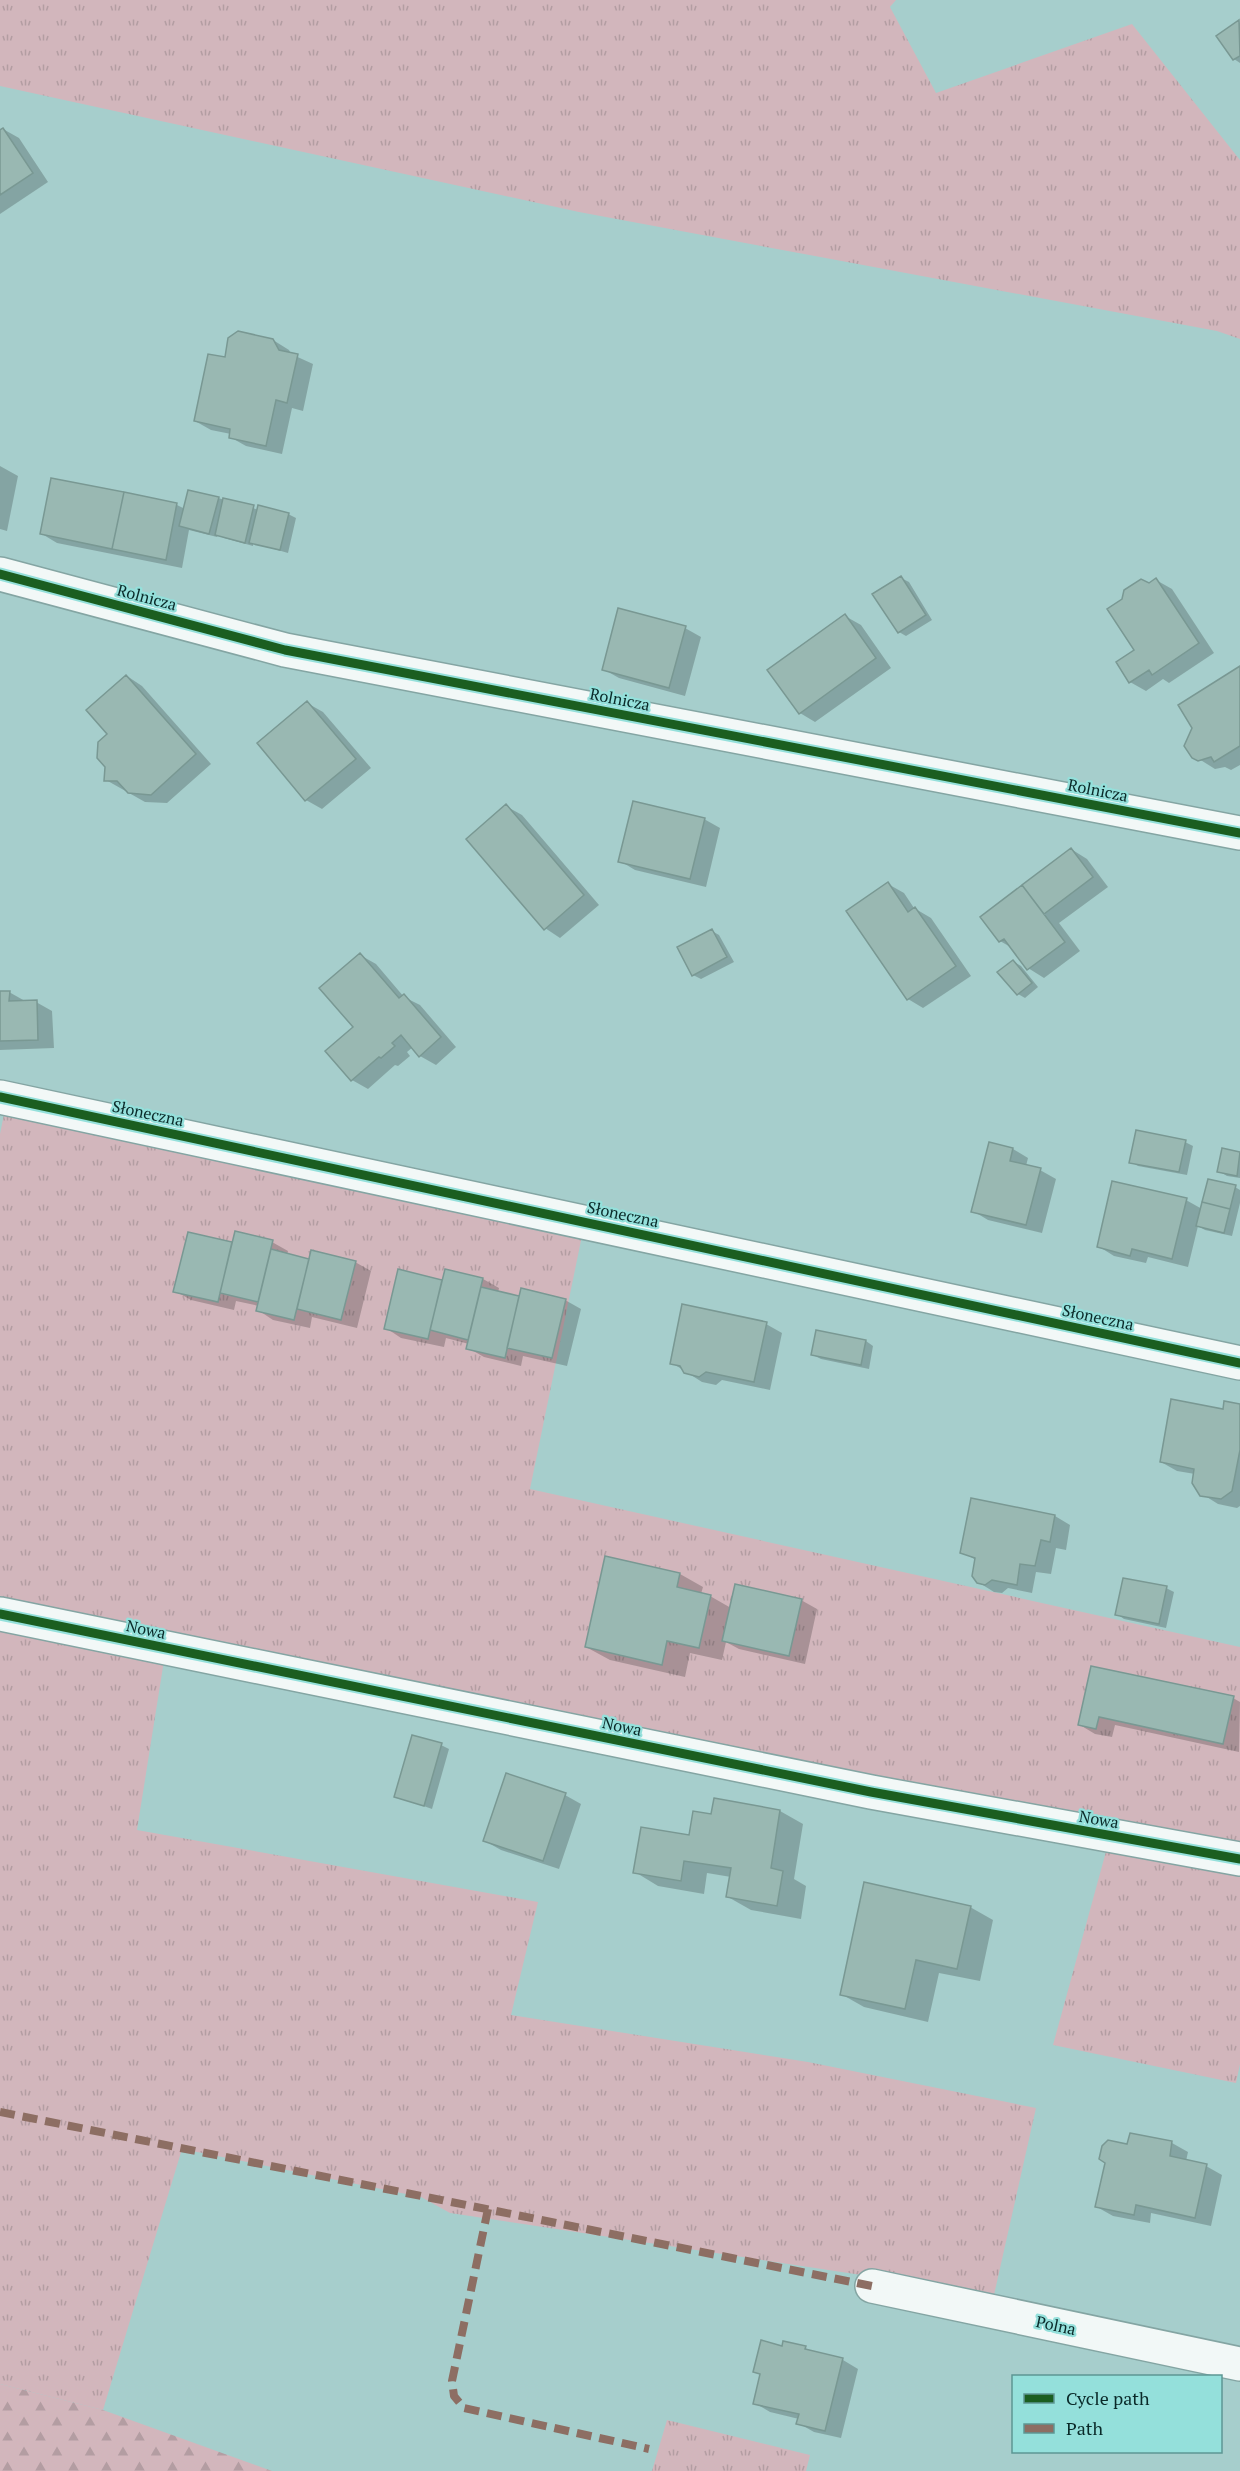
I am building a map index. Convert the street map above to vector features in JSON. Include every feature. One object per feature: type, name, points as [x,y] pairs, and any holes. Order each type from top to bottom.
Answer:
[{"type":"street","name":"Rolnicza","points":[[0,574],[285,650],[1240,832]]},
{"type":"street","name":"Słoneczna","points":[[0,1097],[1240,1363]]},
{"type":"street","name":"Nowa","points":[[0,1614],[881,1794],[1240,1859]]},
{"type":"street","name":"Polna","points":[[872,2286],[1240,2364]]},
{"type":"green space","points":[[0,0],[896,0],[890,7],[936,93],[1132,24],[1240,160],[1240,339],[1217,331],[579,212],[0,86]]},
{"type":"green space","points":[[7,1099],[585,1221],[530,1489],[1240,1647],[1240,2064],[1236,2083],[1053,2045],[1110,1837],[166,1648],[137,1830],[538,1902],[511,2015],[808,2062],[1036,2108],[994,2295],[450,2213],[421,2197],[182,2149],[103,2410],[0,2384],[0,1134]]},
{"type":"green space","points":[[0,2384],[103,2410],[272,2471],[0,2471]]},
{"type":"green space","points":[[667,2420],[810,2455],[806,2471],[652,2471]]},
{"type":"building","points":[[1239,20],[1240,56],[1233,60],[1216,36]]},
{"type":"building","points":[[3,128],[33,173],[0,195],[0,130]]},
{"type":"building","points":[[238,331],[273,339],[279,350],[298,354],[287,403],[276,400],[266,446],[229,438],[230,429],[194,421],[208,354],[225,357],[228,338]]},
{"type":"building","points":[[51,478],[124,492],[112,549],[40,534]]},
{"type":"building","points":[[188,490],[219,497],[209,534],[179,526]]},
{"type":"building","points":[[124,492],[177,503],[166,560],[112,549]]},
{"type":"building","points":[[223,498],[254,505],[245,543],[215,535]]},
{"type":"building","points":[[258,505],[289,513],[280,550],[249,543]]},
{"type":"building","points":[[901,576],[926,615],[898,633],[872,594]]},
{"type":"building","points":[[1156,578],[1199,643],[1152,675],[1149,670],[1129,683],[1116,662],[1134,650],[1107,609],[1122,599],[1124,590],[1141,579],[1149,583]]},
{"type":"building","points":[[618,608],[686,626],[669,688],[602,670]]},
{"type":"building","points":[[845,614],[876,658],[799,714],[767,670]]},
{"type":"building","points":[[1240,666],[1240,746],[1214,762],[1211,757],[1198,761],[1192,758],[1184,746],[1192,728],[1178,705]]},
{"type":"building","points":[[126,675],[196,754],[151,795],[128,793],[117,781],[104,781],[105,767],[97,758],[98,742],[107,734],[86,710]]},
{"type":"building","points":[[307,701],[356,759],[305,801],[257,743]]},
{"type":"building","points":[[633,801],[705,818],[690,879],[618,862]]},
{"type":"building","points":[[506,804],[584,895],[544,930],[466,839]]},
{"type":"building","points":[[1071,848],[1093,877],[1044,914],[1022,885]]},
{"type":"building","points":[[888,882],[908,912],[915,907],[956,966],[907,1000],[846,911]]},
{"type":"building","points":[[1022,885],[1065,942],[1027,970],[1004,939],[999,942],[980,917]]},
{"type":"building","points":[[712,929],[727,957],[692,976],[677,947]]},
{"type":"building","points":[[360,953],[399,998],[404,994],[441,1037],[419,1057],[401,1035],[392,1043],[395,1046],[351,1081],[325,1051],[353,1027],[319,988]]},
{"type":"building","points":[[1013,960],[1032,983],[1017,995],[997,972]]},
{"type":"building","points":[[0,991],[10,991],[9,1001],[37,1000],[38,1040],[0,1041]]},
{"type":"building","points":[[1136,1130],[1186,1140],[1179,1172],[1129,1163]]},
{"type":"building","points":[[989,1142],[1013,1148],[1010,1161],[1041,1168],[1026,1225],[971,1212]]},
{"type":"building","points":[[1222,1148],[1240,1152],[1237,1176],[1217,1172]]},
{"type":"building","points":[[1208,1179],[1236,1185],[1230,1209],[1202,1202]]},
{"type":"building","points":[[1112,1181],[1187,1198],[1172,1259],[1132,1249],[1130,1256],[1097,1247]]},
{"type":"building","points":[[1202,1202],[1230,1209],[1224,1233],[1196,1226]]},
{"type":"building","points":[[235,1231],[273,1240],[258,1302],[220,1293]]},
{"type":"building","points":[[188,1232],[232,1242],[218,1302],[173,1292]]},
{"type":"building","points":[[271,1249],[309,1259],[294,1320],[256,1311]]},
{"type":"building","points":[[311,1250],[356,1261],[341,1320],[297,1309]]},
{"type":"building","points":[[398,1269],[442,1280],[428,1339],[384,1329]]},
{"type":"building","points":[[445,1269],[483,1278],[468,1340],[430,1330]]},
{"type":"building","points":[[481,1287],[519,1296],[505,1358],[466,1349]]},
{"type":"building","points":[[521,1288],[566,1299],[552,1358],[507,1348]]},
{"type":"building","points":[[682,1304],[767,1322],[754,1382],[706,1372],[699,1377],[684,1373],[680,1366],[670,1364]]},
{"type":"building","points":[[816,1330],[866,1340],[861,1365],[811,1355]]},
{"type":"building","points":[[1171,1399],[1223,1409],[1224,1401],[1240,1404],[1240,1450],[1232,1491],[1221,1499],[1200,1496],[1192,1483],[1194,1469],[1160,1462]]},
{"type":"building","points":[[971,1498],[1055,1515],[1050,1542],[1041,1540],[1035,1566],[1020,1564],[1017,1585],[992,1580],[985,1585],[977,1583],[972,1576],[975,1558],[960,1553]]},
{"type":"building","points":[[605,1556],[680,1573],[677,1587],[711,1595],[699,1648],[667,1641],[662,1665],[585,1647]]},
{"type":"building","points":[[1123,1578],[1167,1586],[1159,1624],[1115,1615]]},
{"type":"building","points":[[735,1584],[802,1599],[789,1656],[722,1641]]},
{"type":"building","points":[[1091,1666],[1234,1696],[1223,1744],[1099,1717],[1096,1729],[1078,1725]]},
{"type":"building","points":[[412,1735],[442,1743],[424,1806],[394,1797]]},
{"type":"building","points":[[506,1773],[566,1793],[543,1861],[483,1841]]},
{"type":"building","points":[[714,1798],[780,1810],[771,1868],[783,1871],[777,1906],[726,1897],[731,1868],[684,1861],[681,1881],[633,1873],[641,1827],[689,1835],[693,1811],[711,1814]]},
{"type":"building","points":[[864,1882],[971,1906],[957,1969],[916,1960],[905,2009],[840,1995]]},
{"type":"building","points":[[1130,2133],[1172,2141],[1170,2156],[1207,2164],[1195,2218],[1136,2205],[1134,2215],[1095,2207],[1105,2163],[1099,2159],[1102,2146],[1108,2140],[1127,2144]]},
{"type":"building","points":[[761,2340],[782,2346],[783,2341],[806,2346],[805,2349],[843,2358],[825,2431],[796,2424],[799,2414],[753,2404],[760,2374],[753,2372]]},
{"type":"marked path","points":[[0,2112],[872,2286]]},
{"type":"marked path","points":[[488,2209],[452,2381],[454,2396],[464,2408],[649,2449]]},
{"type":"cycle path","points":[[0,574],[285,650],[1240,833]]},
{"type":"cycle path","points":[[0,1097],[1240,1363]]},
{"type":"cycle path","points":[[0,1614],[871,1792],[1240,1859]]}]
